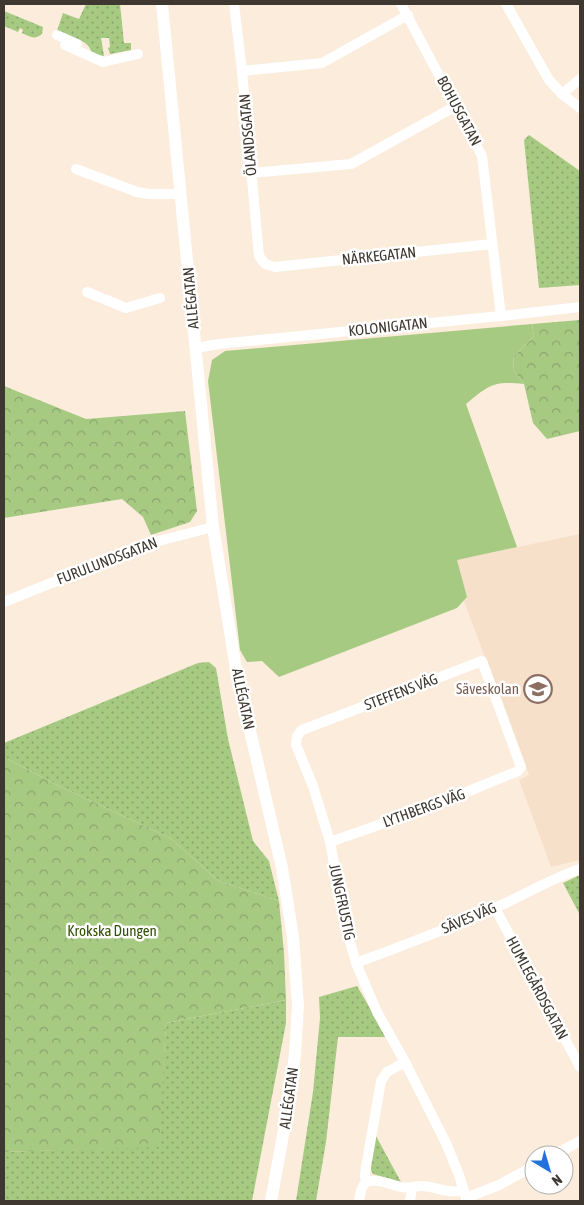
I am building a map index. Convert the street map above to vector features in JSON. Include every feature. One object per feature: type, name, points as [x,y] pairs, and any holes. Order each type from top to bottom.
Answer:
[{"type":"street","name":"ALLÉGATAN","points":[[162,4],[213,527],[237,675],[282,868],[293,937],[298,1006],[295,1054],[289,1102],[271,1201]]},
{"type":"street","name":"ÖLANDSGATAN","points":[[234,4],[259,256],[265,264]]},
{"type":"street","name":"BOHUSGATAN","points":[[401,4],[482,156],[501,316]]},
{"type":"street","points":[[506,4],[549,80],[562,94],[580,108]]},
{"type":"street","points":[[242,71],[322,63],[408,15]]},
{"type":"street","points":[[57,36],[84,46],[86,54]]},
{"type":"street","points":[[65,45],[103,62],[138,54]]},
{"type":"street","points":[[562,94],[580,80]]},
{"type":"street","points":[[251,173],[351,164],[456,106]]},
{"type":"street","points":[[75,165],[100,178],[137,192],[181,194]]},
{"type":"street","name":"NÄRKEGATAN","points":[[265,264],[275,267],[492,244]]},
{"type":"street","name":"ALLÉGATAN","points":[[86,288],[126,308],[160,298]]},
{"type":"street","name":"KOLONIGATAN","points":[[196,348],[219,344],[580,307]]},
{"type":"street","name":"FURULUNDSGATAN","points":[[4,602],[151,543],[213,527]]},
{"type":"street","name":"STEFFENS VÄG","points":[[297,736],[302,730],[482,661],[521,767],[518,771]]},
{"type":"street","name":"JUNGFRUSTIG","points":[[297,736],[296,745],[313,786],[330,842],[347,931],[356,964],[377,1012],[446,1143],[466,1196]]},
{"type":"street","name":"LYTHBERGS VÄG","points":[[330,842],[430,807],[518,771]]},
{"type":"street","name":"SÄVES VÄG","points":[[356,964],[494,908],[563,874],[580,869]]},
{"type":"street","name":"HUMLEGÅRDSGATAN","points":[[494,908],[580,1067]]},
{"type":"street","points":[[366,1182],[366,1167],[381,1081],[386,1072],[405,1062]]},
{"type":"street","points":[[359,1201],[363,1185],[372,1180],[412,1188],[421,1186],[466,1196],[499,1185],[524,1171]]},
{"type":"street","points":[[410,1201],[412,1188]]},
{"type":"shaded area","name":"Säveskolan","points":[[580,534],[580,860],[551,867],[519,780],[529,775],[464,601],[467,597],[456,560]]},
{"type":"green space","points":[[86,4],[120,4],[124,43],[131,43],[131,50],[110,54],[108,48],[110,47],[109,38],[101,38],[104,56],[97,55],[82,41],[57,31],[63,13],[79,19]]},
{"type":"green space","points":[[4,11],[43,27],[42,34],[32,37],[22,33],[23,30],[20,28],[18,32],[4,26]]},
{"type":"green space","points":[[529,135],[580,171],[580,285],[539,288],[524,140]]},
{"type":"green space","points":[[580,320],[580,431],[547,439],[533,423],[524,384],[513,370],[514,356],[534,336],[532,324]]},
{"type":"green space","points":[[532,324],[534,336],[514,356],[513,370],[524,384],[506,383],[493,385],[466,404],[517,547],[457,560],[467,597],[457,608],[279,677],[262,661],[247,662],[240,650],[208,381],[212,360],[225,351]]},
{"type":"green space","points":[[4,386],[86,419],[185,411],[197,511],[190,522],[151,535],[143,517],[122,499],[4,518]]},
{"type":"green space","points":[[209,662],[216,668],[228,739],[253,841],[269,861],[279,901],[219,881],[170,838],[59,786],[4,757],[4,743],[198,663]]},
{"type":"green space","name":"Krokska Dungen","points":[[4,757],[59,786],[170,838],[219,881],[279,901],[286,1000],[166,1023],[159,1147],[4,1152]]},
{"type":"green space","points":[[580,875],[580,915],[563,883]]},
{"type":"green space","points":[[357,986],[387,1037],[338,1037],[326,1142],[316,1201],[296,1201],[313,1092],[320,1018],[319,997]]},
{"type":"green space","points":[[286,1000],[286,1023],[252,1201],[4,1201],[4,1152],[158,1146],[166,1023]]},
{"type":"green space","points":[[376,1136],[401,1182],[373,1174],[369,1166]]},
{"type":"place","name":"Säveskolan","points":[[538,689]]}]
